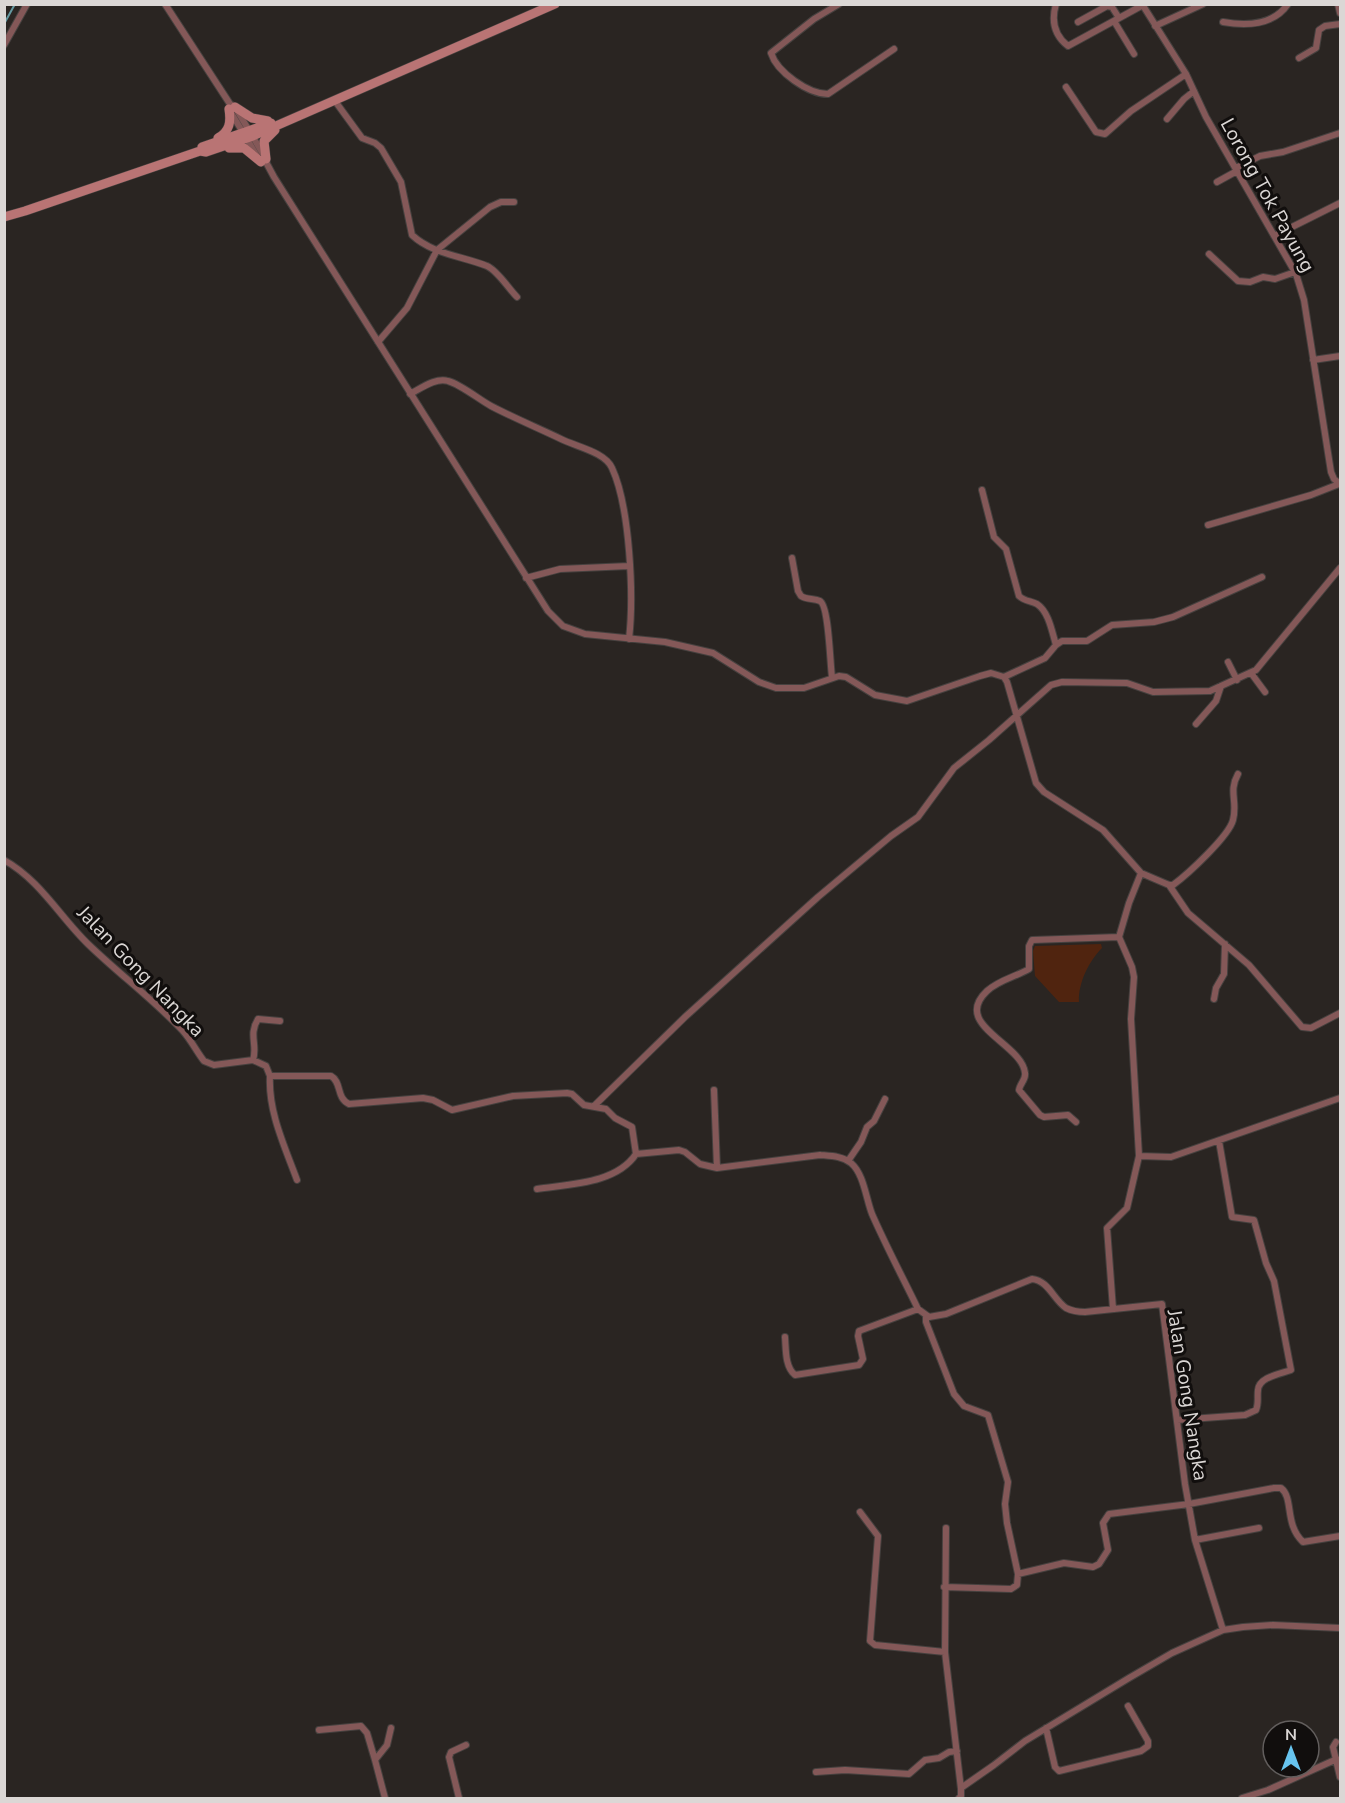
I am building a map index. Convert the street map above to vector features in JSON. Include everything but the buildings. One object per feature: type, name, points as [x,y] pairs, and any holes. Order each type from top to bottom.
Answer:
[{"type":"street","points":[[4,45],[27,4]]},
{"type":"street","points":[[165,4],[526,578],[548,611],[563,626],[594,636],[665,642],[713,652],[759,682],[776,688],[804,688],[832,677],[846,677],[875,695],[907,701],[991,673],[1004,677],[1045,658],[1056,645],[1067,640],[1089,640],[1112,625],[1154,622],[1173,617],[1262,578]]},
{"type":"street","points":[[4,217],[25,212],[288,120],[555,4]]},
{"type":"street","points":[[839,4],[814,19],[771,53],[773,60],[793,79],[810,91],[828,94],[894,49]]},
{"type":"street","points":[[1056,4],[1052,20],[1055,29],[1068,46],[1143,5]]},
{"type":"street","points":[[1155,26],[1203,4]]},
{"type":"street","points":[[1223,22],[1244,25],[1266,21],[1280,13],[1288,4]]},
{"type":"street","points":[[1338,4],[1341,13]]},
{"type":"street","name":"Lorong Tok Payung","points":[[1143,5],[1186,74],[1206,117],[1295,272],[1304,300],[1331,472],[1340,484]]},
{"type":"street","points":[[1078,22],[1107,6],[1112,7],[1134,54]]},
{"type":"street","points":[[1299,58],[1316,48],[1319,30],[1325,26],[1341,24]]},
{"type":"street","points":[[1066,87],[1096,132],[1105,134],[1131,111],[1186,74]]},
{"type":"street","points":[[1167,119],[1194,91]]},
{"type":"street","points":[[334,101],[362,138],[381,148],[401,182],[412,235],[437,250],[490,267],[517,297]]},
{"type":"street","points":[[231,107],[258,121],[288,120]]},
{"type":"street","points":[[203,150],[228,130],[231,107]]},
{"type":"street","points":[[265,161],[264,141],[288,120]]},
{"type":"street","points":[[1217,182],[1260,156],[1283,152],[1341,133]]},
{"type":"street","points":[[203,150],[239,147],[265,161]]},
{"type":"street","points":[[378,342],[407,308],[437,250],[490,207],[501,202],[514,202]]},
{"type":"street","points":[[1274,236],[1341,203]]},
{"type":"street","points":[[1209,254],[1238,281],[1250,282],[1263,277],[1275,279],[1295,272]]},
{"type":"street","points":[[1313,360],[1341,356]]},
{"type":"street","points":[[410,394],[437,381],[447,380],[492,406],[577,447],[602,456],[611,465],[623,505],[632,607],[629,639]]},
{"type":"street","points":[[1208,525],[1311,495],[1340,484]]},
{"type":"street","points":[[982,490],[994,537],[1006,549],[1019,596],[1037,604],[1046,613],[1056,645]]},
{"type":"street","points":[[792,558],[801,596],[821,601],[824,605],[832,677]]},
{"type":"street","points":[[526,578],[560,569],[629,566]]},
{"type":"street","points":[[594,1106],[685,1017],[818,897],[891,836],[918,817],[954,768],[1051,686],[1058,683],[1127,683],[1153,692],[1202,692],[1237,680],[1251,673],[1266,659],[1341,568]]},
{"type":"street","points":[[1228,662],[1237,680]]},
{"type":"street","points":[[1251,673],[1265,692]]},
{"type":"street","points":[[1004,677],[1039,787],[1103,830],[1141,873],[1169,885],[1176,884],[1199,863],[1229,829],[1235,803],[1232,788],[1238,774]]},
{"type":"street","points":[[1196,723],[1216,701],[1221,686]]},
{"type":"street","name":"Jalan Gong Nangka","points":[[4,860],[25,875],[50,898],[88,945],[156,1004],[183,1031],[204,1061],[213,1065],[253,1060]]},
{"type":"street","points":[[1113,1309],[1107,1228],[1127,1208],[1139,1156],[1131,1025],[1134,977],[1119,937],[1141,873]]},
{"type":"street","points":[[1169,885],[1188,913],[1249,965],[1302,1026],[1311,1028],[1341,1013]]},
{"type":"street","points":[[1076,1122],[1068,1114],[1044,1117],[1035,1109],[1019,1089],[1025,1077],[1023,1064],[984,1026],[976,1011],[976,1006],[988,990],[1029,969],[1029,946],[1032,940],[1119,937]]},
{"type":"street","points":[[1214,999],[1216,988],[1224,974],[1225,944]]},
{"type":"street","points":[[280,1021],[258,1019],[252,1033],[255,1051],[253,1060],[266,1066],[270,1076],[270,1092],[276,1123],[297,1180]]},
{"type":"street","points":[[270,1076],[331,1076],[337,1082],[341,1098],[349,1104],[423,1098],[433,1100],[452,1110],[513,1096],[564,1093],[572,1095],[584,1105],[606,1109],[615,1118],[630,1125],[640,1153]]},
{"type":"street","points":[[714,1090],[717,1168]]},
{"type":"street","points":[[1139,1156],[1171,1157],[1341,1098]]},
{"type":"street","points":[[848,1161],[857,1149],[867,1127],[874,1121],[885,1099]]},
{"type":"street","points":[[1177,1420],[1245,1415],[1256,1410],[1258,1387],[1261,1382],[1291,1370],[1275,1281],[1266,1263],[1254,1220],[1232,1216],[1219,1141]]},
{"type":"street","points":[[537,1189],[597,1179],[627,1165],[640,1153],[679,1150],[686,1152],[700,1164],[717,1168],[820,1155],[834,1156],[853,1164],[872,1213],[918,1309],[926,1316],[926,1322],[954,1394],[964,1406],[988,1415],[1008,1482],[1005,1504],[1006,1522],[1018,1574],[1017,1585],[1011,1589],[944,1587]]},
{"type":"street","name":"Jalan Gong Nangka","points":[[926,1316],[946,1314],[1032,1279],[1044,1283],[1054,1297],[1067,1308],[1085,1312],[1162,1304],[1185,1484],[1196,1540],[1223,1630]]},
{"type":"street","points":[[785,1337],[788,1365],[795,1375],[859,1365],[863,1361],[859,1331],[918,1309]]},
{"type":"street","points":[[1018,1574],[1064,1563],[1093,1567],[1099,1564],[1108,1551],[1103,1523],[1109,1514],[1189,1504],[1255,1491],[1281,1488],[1287,1496],[1294,1532],[1303,1542],[1341,1536]]},
{"type":"street","points":[[860,1512],[878,1536],[870,1641],[875,1645],[945,1652]]},
{"type":"street","points":[[946,1528],[945,1652],[962,1796],[959,1798]]},
{"type":"street","points":[[1196,1540],[1259,1528]]},
{"type":"street","points":[[961,1788],[1046,1728],[1172,1653],[1223,1630],[1273,1625],[1341,1628]]},
{"type":"street","points":[[1046,1728],[1055,1767],[1059,1771],[1141,1751],[1148,1746],[1148,1741],[1128,1706]]},
{"type":"street","points":[[319,1730],[361,1726],[367,1733],[385,1798]]},
{"type":"street","points":[[375,1760],[387,1745],[391,1728]]},
{"type":"street","points":[[1336,1742],[1333,1747],[1341,1777]]},
{"type":"street","points":[[459,1798],[449,1757],[451,1752],[466,1745]]},
{"type":"street","points":[[816,1772],[845,1770],[909,1774],[925,1760],[939,1758],[949,1752],[957,1751]]},
{"type":"street","points":[[1242,1798],[1268,1790],[1337,1759]]},
{"type":"street","points":[[1268,1790],[1271,1798]]},
{"type":"shaded area","points":[[1101,944],[1102,948],[1093,959],[1082,980],[1079,1002],[1059,1002],[1035,976],[1033,951],[1035,946]]},
{"type":"waterway","points":[[4,24],[15,4]]}]
